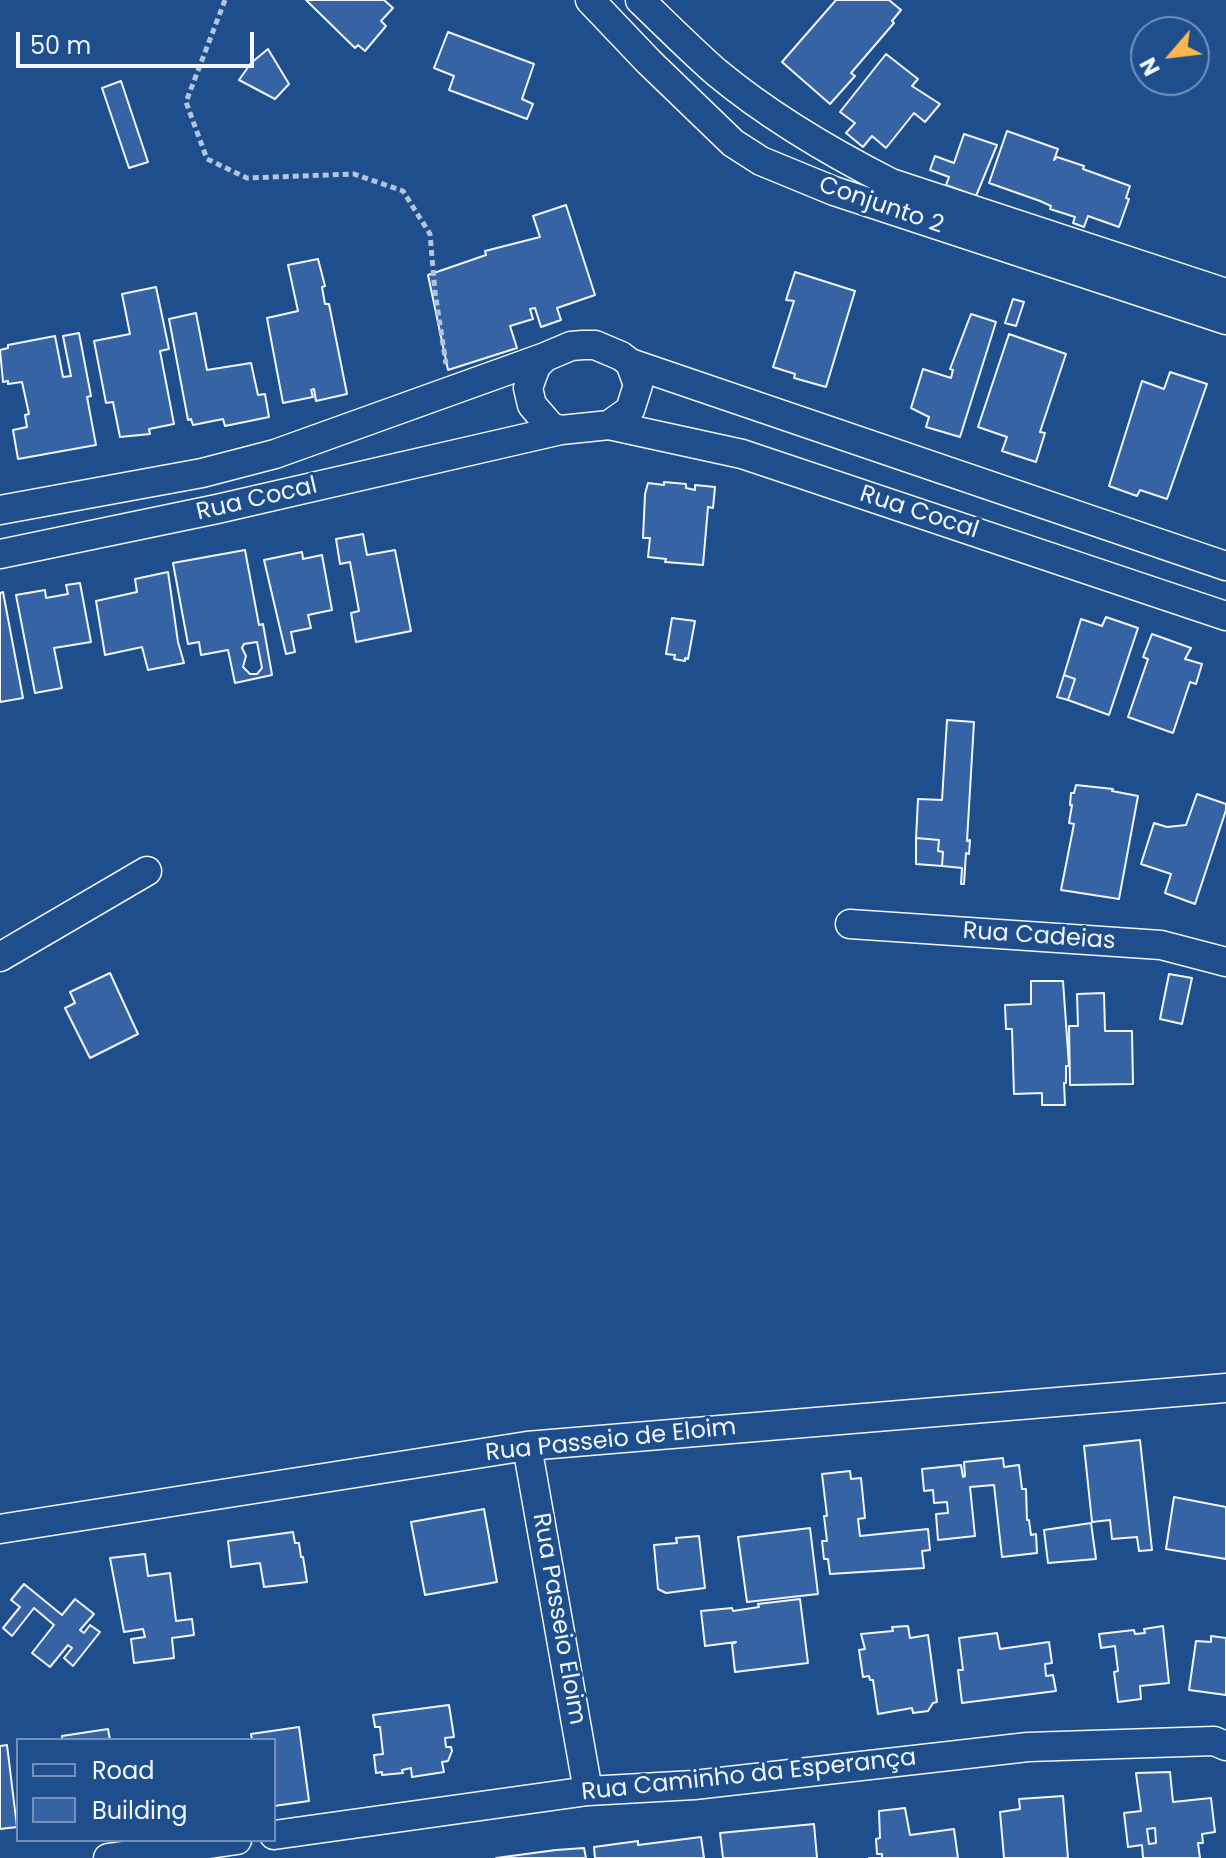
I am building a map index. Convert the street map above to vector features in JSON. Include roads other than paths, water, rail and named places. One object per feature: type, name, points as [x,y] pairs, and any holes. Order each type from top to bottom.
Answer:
[{"type":"street","name":"Conjunto 2","points":[[590,0],[733,143],[761,161],[834,191],[887,195],[1103,267],[1226,320]]},
{"type":"street","name":"Conjunto 2","points":[[640,0],[715,70],[761,107],[848,162],[887,195]]},
{"type":"street","name":"Conjunto 2","points":[[1103,267],[1226,293]]},
{"type":"street","points":[[595,345],[630,363],[638,385],[630,410],[609,425],[561,430],[551,427],[532,405],[528,388],[530,376],[545,357],[571,346],[595,345]]},
{"type":"street","name":"Rua Cocal","points":[[0,510],[236,466],[545,357]]},
{"type":"street","name":"Rua Cocal","points":[[630,363],[1226,566]]},
{"type":"street","name":"Rua Cocal","points":[[609,425],[742,454],[1226,616]]},
{"type":"street","name":"Rua Cocal","points":[[0,554],[217,509],[561,430]]},
{"type":"street","points":[[0,957],[147,871]]},
{"type":"street","name":"Rua Cadeias","points":[[850,924],[1161,945],[1226,962]]},
{"type":"street","name":"Rua Passeio de Eloim","points":[[0,1529],[527,1446],[1226,1388]]},
{"type":"street","name":"Rua Passeio Eloim","points":[[527,1446],[588,1791]]},
{"type":"street","name":"Rua Caminho da Esperança","points":[[276,1835],[588,1791],[694,1785],[1028,1747],[1214,1741],[1226,1746]]},
{"type":"street","points":[[108,1858],[223,1842]]}]
